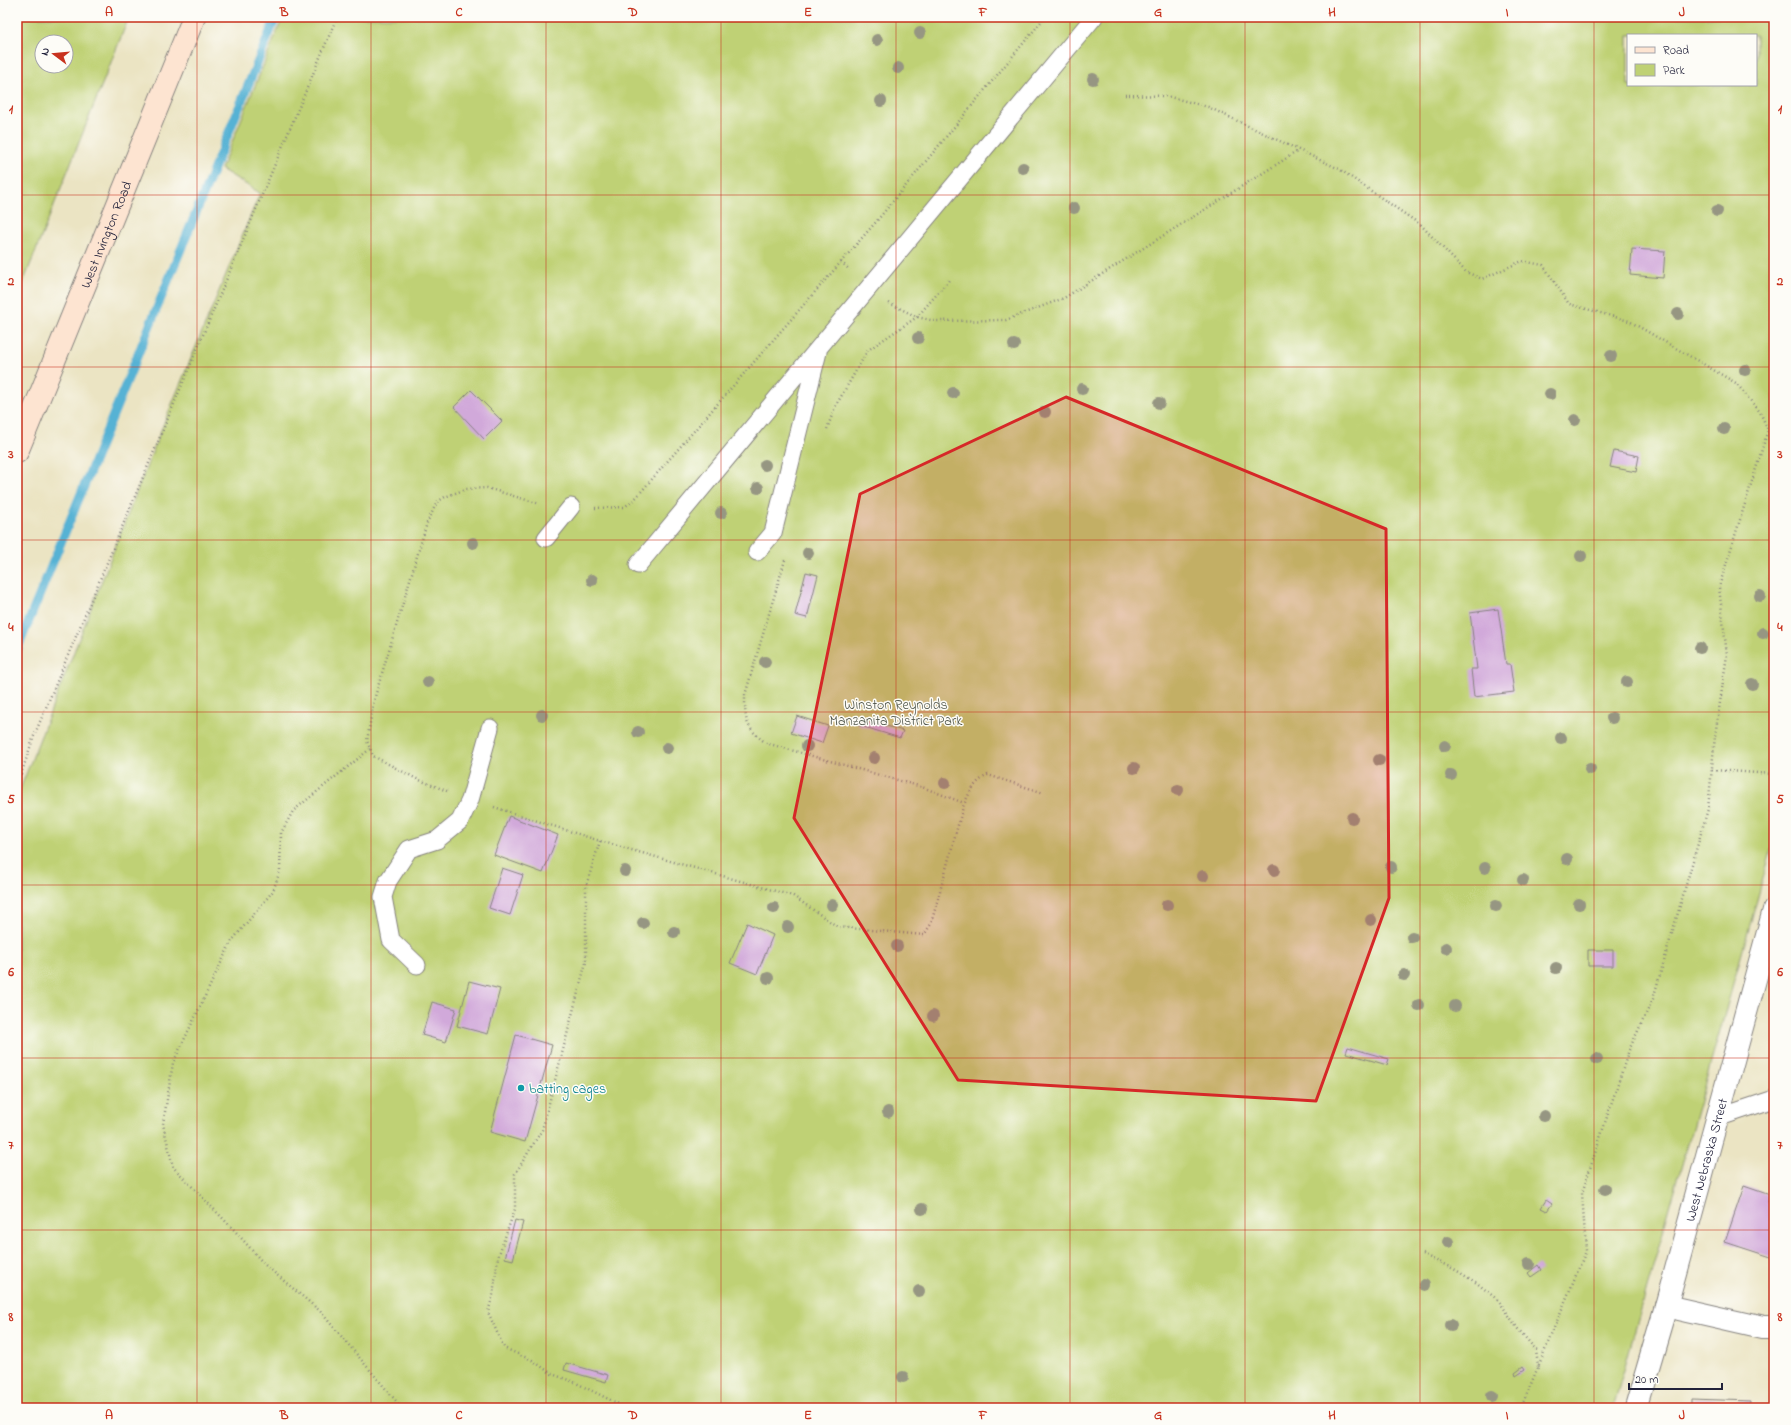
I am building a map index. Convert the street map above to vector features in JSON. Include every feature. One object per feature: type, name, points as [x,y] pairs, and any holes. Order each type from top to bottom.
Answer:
[{"type":"main road","name":"West Irvington Road","points":[[17,452],[194,17]]},
{"type":"street","name":"West Nebraska Street","points":[[1636,1408],[1666,1306],[1774,910]]},
{"type":"street","points":[[1666,1306],[1764,1328],[1774,1328]]},
{"type":"lane","points":[[638,565],[1094,17]]},
{"type":"lane","points":[[757,552],[773,533],[820,347]]},
{"type":"lane","points":[[546,538],[571,507]]},
{"type":"lane","points":[[417,965],[391,940],[383,898],[388,880],[400,860],[409,849],[437,840],[460,821],[470,800],[490,728]]},
{"type":"lane","points":[[1717,1118],[1774,1099]]},
{"type":"path","points":[[17,786],[34,736],[336,17]]},
{"type":"path","points":[[1044,793],[988,775],[981,778],[970,790],[964,803],[931,924],[924,935],[838,926],[793,896],[600,841],[470,800],[417,780],[374,756],[367,741],[374,700],[422,537],[436,502],[466,488],[487,488],[538,504],[571,507],[612,508],[624,506],[633,501],[841,262],[1045,17]]},
{"type":"path","points":[[1125,95],[1166,96],[1208,106],[1339,170],[1421,225],[1466,272],[1482,279],[1522,261],[1543,265],[1569,304],[1628,321],[1736,383],[1760,412],[1768,430],[1719,587],[1727,655],[1708,809],[1653,999],[1629,1050],[1582,1193],[1586,1251],[1522,1408]]},
{"type":"path","points":[[841,262],[889,303],[918,317],[935,321],[1006,320],[1064,298],[1299,151]]},
{"type":"path","points":[[824,436],[835,407],[868,350],[918,317],[949,280]]},
{"type":"path","points":[[787,554],[745,696],[745,716],[752,732],[766,743],[922,787],[964,803]]},
{"type":"path","points":[[370,749],[293,811],[281,833],[280,871],[273,891],[231,942],[173,1063],[163,1124],[173,1167],[236,1232],[264,1266],[320,1311],[402,1408]]},
{"type":"path","points":[[1712,770],[1774,774]]},
{"type":"path","points":[[600,841],[586,886],[586,962],[542,1130],[515,1174],[515,1209],[498,1257],[493,1295],[488,1312],[504,1348],[532,1360],[552,1374],[574,1382],[627,1408]]},
{"type":"path","points":[[1422,1254],[1466,1276],[1499,1300],[1518,1329],[1536,1350],[1538,1368]]},
{"type":"highlighted area","points":[[1066,397],[1386,529],[1389,898],[1316,1101],[958,1080],[794,818],[860,494]]},
{"type":"green space","points":[[17,17],[129,17],[17,298]]},
{"type":"green space","name":"Winston Reynolds Manzanita District Park","points":[[283,17],[1774,17],[1774,840],[1613,1408],[17,1408],[17,797],[159,435],[260,193],[221,169]]},
{"type":"building","points":[[1632,249],[1665,251],[1663,278],[1630,275]]},
{"type":"building","points":[[471,390],[502,421],[484,439],[454,407]]},
{"type":"building","points":[[1614,451],[1639,456],[1636,472],[1610,467]]},
{"type":"building","points":[[806,572],[818,575],[807,618],[795,615]]},
{"type":"building","points":[[1498,609],[1506,664],[1510,664],[1514,692],[1474,697],[1471,669],[1477,669],[1470,613]]},
{"type":"building","points":[[797,716],[828,726],[822,743],[791,733]]},
{"type":"building","points":[[861,718],[903,731],[900,738],[858,725]]},
{"type":"building","points":[[509,816],[558,835],[543,873],[494,855]]},
{"type":"building","points":[[502,868],[523,875],[510,915],[489,908]]},
{"type":"building","points":[[747,923],[773,935],[757,974],[730,963]]},
{"type":"building","points":[[1588,950],[1613,950],[1613,966],[1588,966]]},
{"type":"building","points":[[469,981],[500,989],[488,1034],[457,1026]]},
{"type":"building","points":[[432,1002],[456,1009],[446,1042],[422,1035]]},
{"type":"building","name":"batting cages","points":[[516,1035],[552,1045],[525,1142],[490,1132]]},
{"type":"building","points":[[1348,1047],[1389,1059],[1387,1065],[1346,1053]]},
{"type":"building","points":[[1744,1186],[1770,1195],[1768,1201],[1774,1203],[1774,1258],[1725,1242]]},
{"type":"building","points":[[1546,1200],[1552,1204],[1547,1211],[1541,1208]]},
{"type":"building","points":[[515,1220],[523,1222],[513,1260],[505,1258]]},
{"type":"building","points":[[1538,1265],[1541,1270],[1531,1277],[1528,1273]]},
{"type":"building","points":[[566,1363],[608,1375],[606,1382],[564,1370]]},
{"type":"building","points":[[1523,1367],[1525,1370],[1516,1376],[1515,1373]]},
{"type":"building","points":[[1691,1399],[1751,1401],[1750,1408],[1691,1408]]},
{"type":"waterway","points":[[17,650],[276,17]]},
{"type":"place","name":"batting cages","points":[[521,1088]]}]
